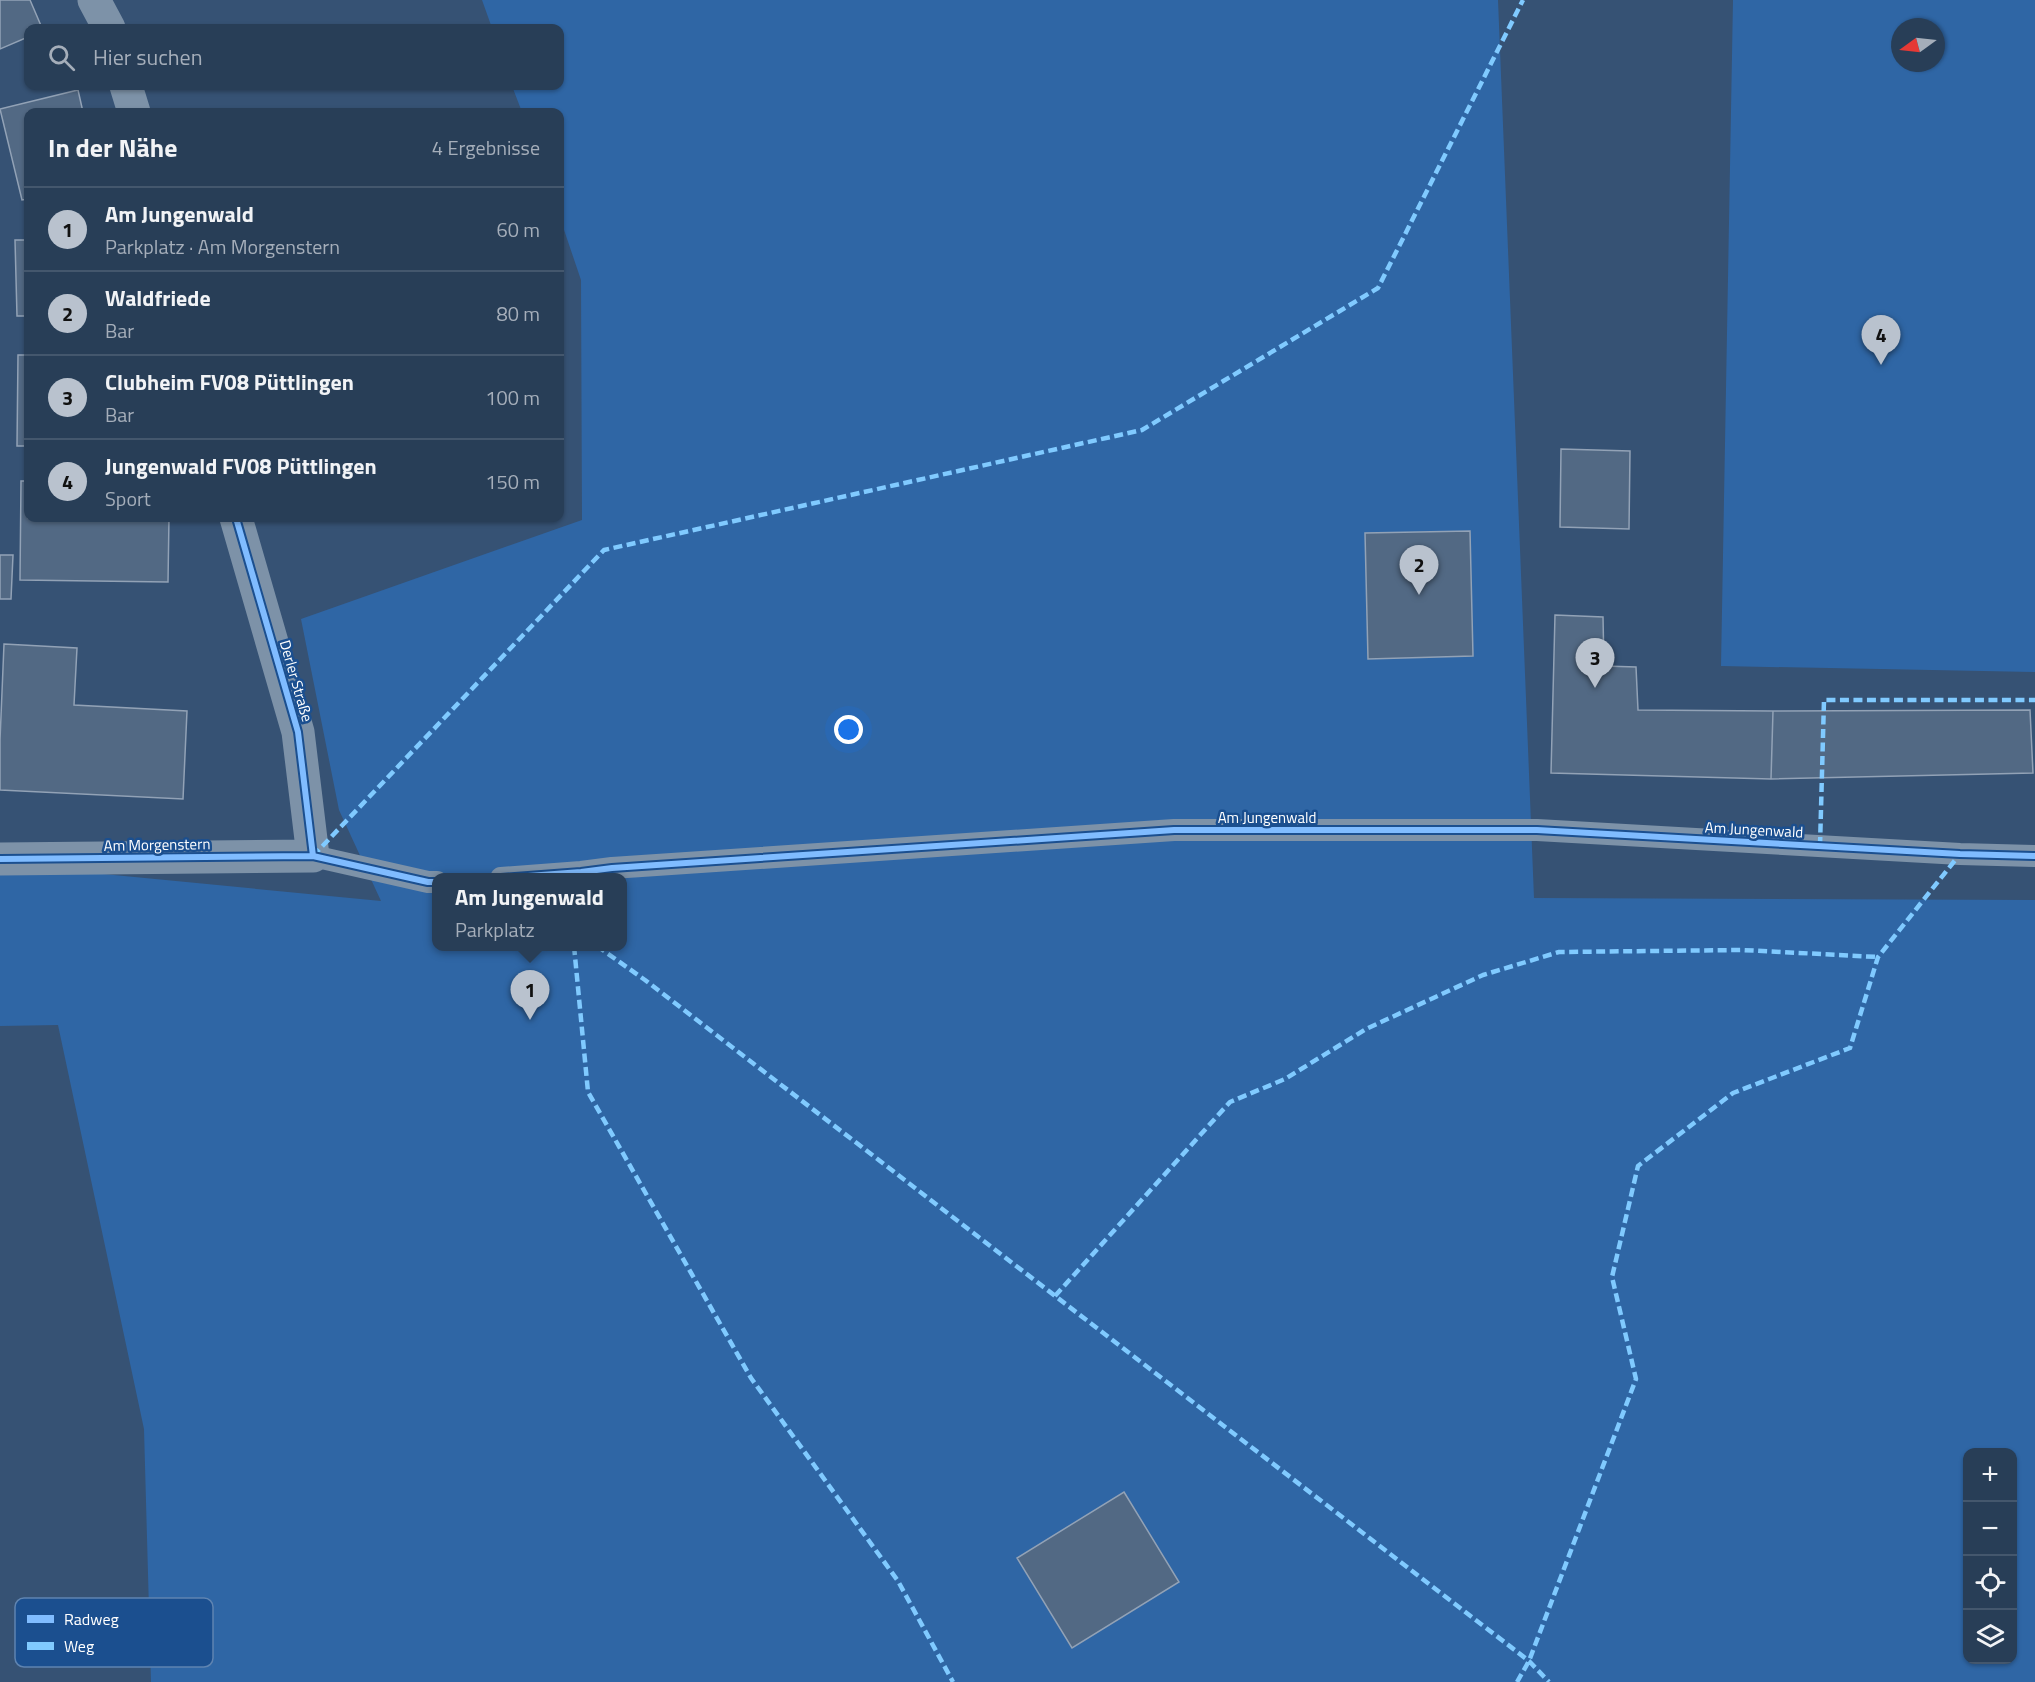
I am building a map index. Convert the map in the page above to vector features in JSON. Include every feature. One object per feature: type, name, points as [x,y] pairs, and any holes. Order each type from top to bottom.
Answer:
[{"type":"street","points":[[94,0],[107,24]]},
{"type":"street","points":[[127,90],[133,108]]},
{"type":"street","name":"Derler Straße","points":[[237,522],[298,732],[313,856]]},
{"type":"street","name":"Am Morgenstern","points":[[0,859],[313,856]]},
{"type":"lane","name":"Am Jungenwald","points":[[568,873],[624,867],[1174,830],[1537,830],[2035,856]]},
{"type":"lane","points":[[313,856],[432,882]]},
{"type":"shaded area","points":[[482,0],[1498,0],[1534,898],[2035,900],[2035,1682],[151,1682],[151,1667],[213,1667],[213,1598],[149,1598],[144,1429],[58,1025],[0,1026],[0,864],[381,901],[339,810],[301,619],[582,520],[581,280],[564,230],[564,108],[520,108],[514,90],[564,90],[564,24],[491,24]]},
{"type":"shaded area","points":[[1733,0],[2035,0],[2035,672],[1721,666]]},
{"type":"building","points":[[0,0],[30,0],[40,24],[24,24],[24,39],[0,49]]},
{"type":"building","points":[[78,90],[82,108],[24,108],[24,200],[22,200],[0,109]]},
{"type":"building","points":[[15,240],[24,240],[24,316],[17,316]]},
{"type":"building","points":[[18,355],[24,355],[24,446],[17,446]]},
{"type":"building","points":[[1561,449],[1630,451],[1629,529],[1560,527]]},
{"type":"building","points":[[21,481],[24,481],[24,522],[169,522],[168,582],[20,580]]},
{"type":"building","points":[[1470,531],[1473,656],[1368,659],[1365,533]]},
{"type":"building","points":[[0,555],[13,555],[11,599],[0,599]]},
{"type":"building","points":[[1555,615],[1603,617],[1604,666],[1636,667],[1638,710],[1773,711],[1771,779],[1551,773]]},
{"type":"building","points":[[4,644],[77,648],[74,705],[187,711],[183,799],[0,790]]},
{"type":"building","points":[[2030,710],[2033,773],[1771,779],[1773,711]]},
{"type":"building","points":[[1124,1492],[1179,1582],[1072,1648],[1017,1558]]},
{"type":"marked path","points":[[313,856],[604,550],[1142,430],[1378,288],[1523,0]]},
{"type":"marked path","points":[[1820,846],[1824,700],[2035,700]]},
{"type":"marked path","points":[[1517,1682],[1529,1661],[1636,1379],[1612,1277],[1638,1166],[1733,1093],[1850,1048],[1878,957],[1960,854]]},
{"type":"marked path","points":[[1055,1296],[1230,1102],[1285,1079],[1366,1029],[1483,975],[1559,952],[1742,950],[1878,957]]},
{"type":"marked path","points":[[574,951],[588,1092],[751,1378],[898,1581],[953,1682]]},
{"type":"marked path","points":[[604,951],[645,980],[1529,1661],[1549,1682]]},
{"type":"cycle path","points":[[237,522],[298,732],[313,856]]},
{"type":"cycle path","points":[[568,873],[612,868],[1174,830],[1537,830],[1960,854],[2035,856]]},
{"type":"cycle path","points":[[0,859],[313,856],[432,882]]},
{"type":"place","name":"Jungenwald FV08 Püttlingen","points":[[1881,365]]},
{"type":"place","name":"Waldfriede","points":[[1419,595]]},
{"type":"place","name":"Clubheim FV08 Püttlingen","points":[[1595,688]]},
{"type":"place","name":"Am Jungenwald","points":[[530,1020]]}]
